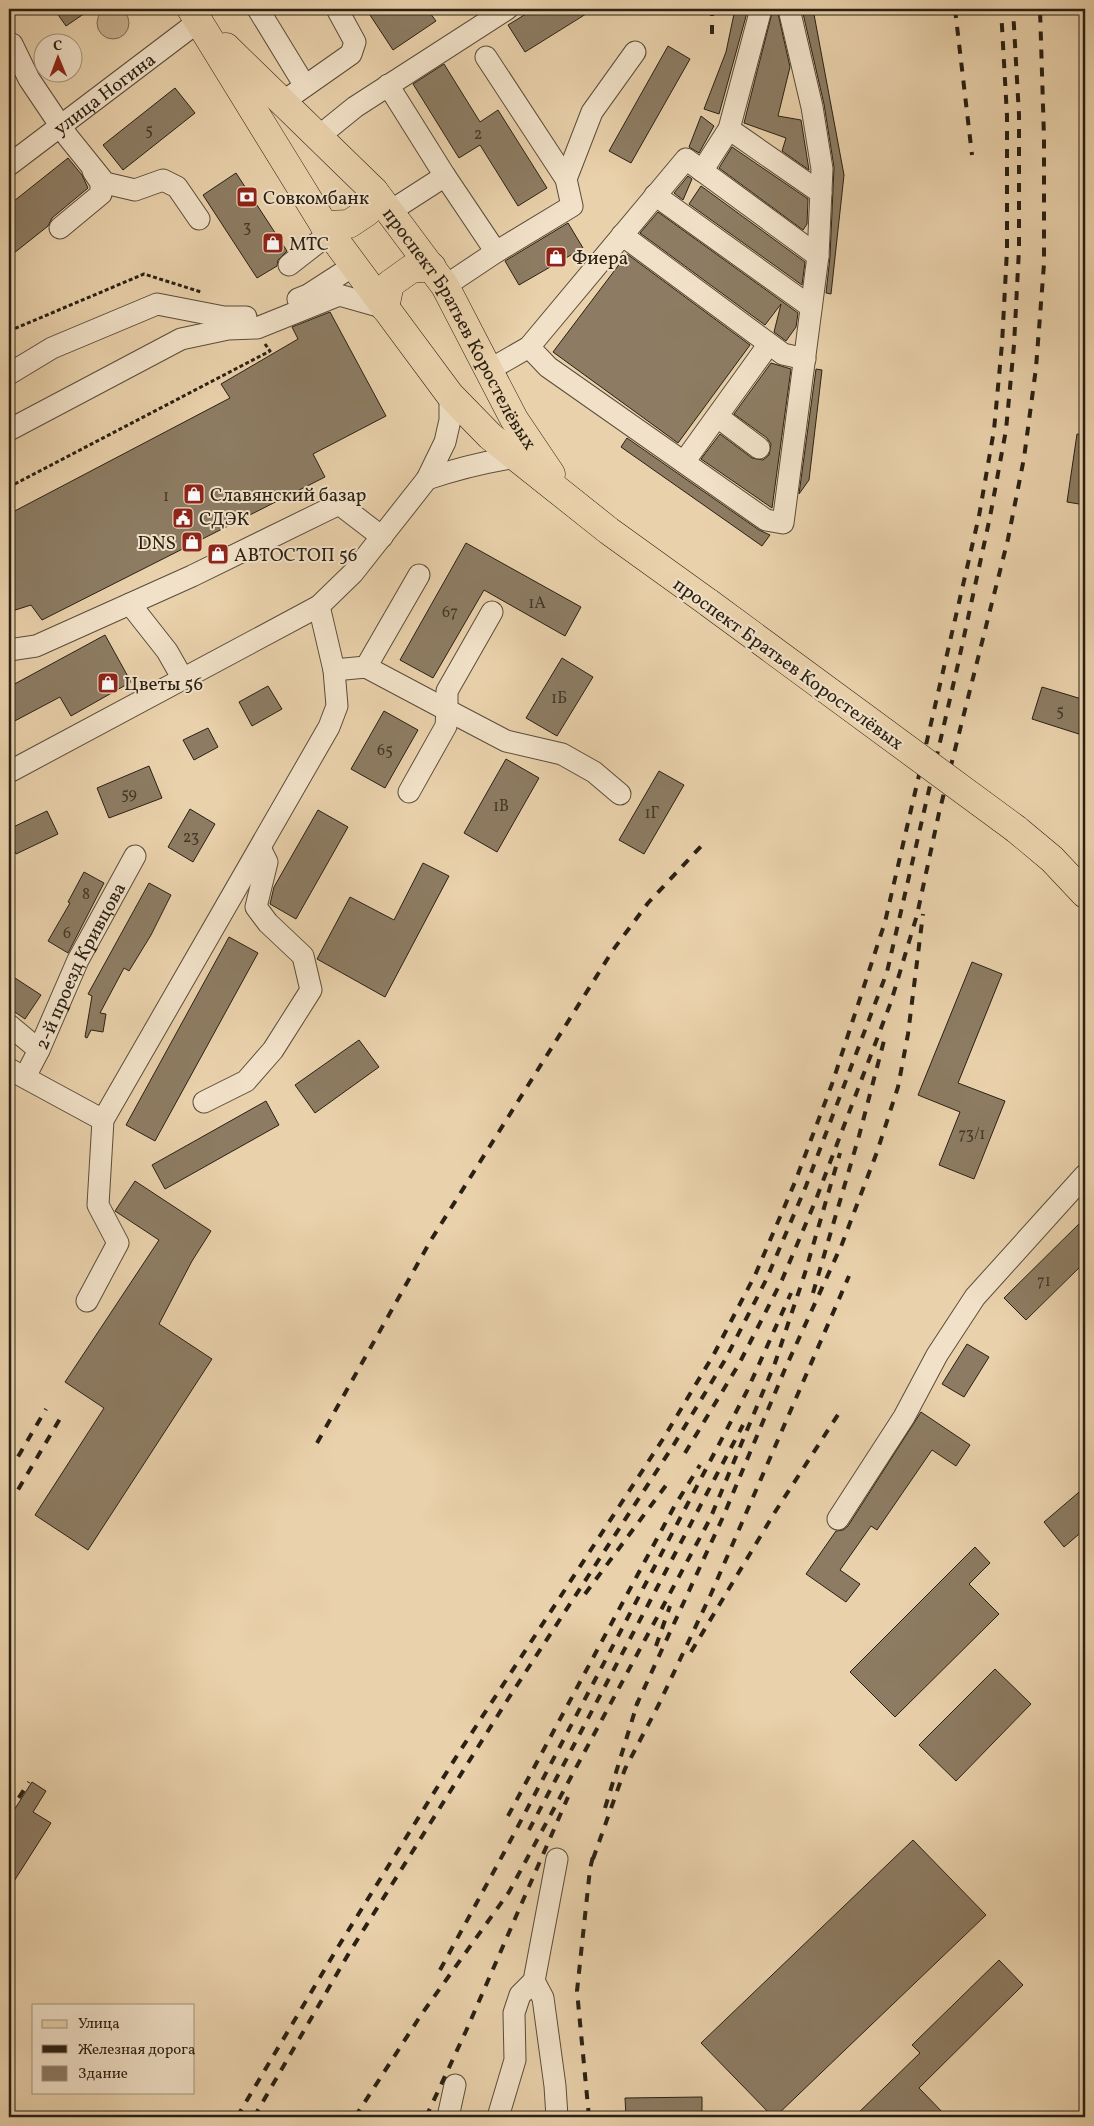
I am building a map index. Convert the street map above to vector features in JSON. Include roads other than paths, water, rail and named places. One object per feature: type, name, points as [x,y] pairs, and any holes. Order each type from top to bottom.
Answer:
[{"type":"main road","name":"проспект Братьев Коростелёвых","points":[[195,15],[294,94],[318,137],[382,201],[438,277],[490,370],[514,419],[564,494]]},
{"type":"main road","name":"проспект Братьев Коростелёвых","points":[[195,15],[327,229],[450,395],[490,436],[609,531],[1016,829],[1052,859],[1085,894]]},
{"type":"main road","points":[[327,229],[349,224],[382,201]]},
{"type":"main road","points":[[385,308],[390,284],[411,269],[438,277]]},
{"type":"street","points":[[258,9],[294,94],[351,54],[355,42],[337,9]]},
{"type":"street","points":[[318,137],[355,107],[507,9]]},
{"type":"street","points":[[702,171],[729,128],[761,9]]},
{"type":"street","points":[[529,347],[548,367],[766,520],[783,523],[818,256],[822,169],[812,107],[789,9]]},
{"type":"street","name":"улица Ногина","points":[[9,166],[65,131],[195,15]]},
{"type":"street","points":[[16,41],[29,79],[101,183],[101,194],[60,228]]},
{"type":"street","points":[[566,179],[592,112],[635,52]]},
{"type":"street","points":[[438,277],[496,252],[572,206],[566,179],[486,57]]},
{"type":"street","points":[[388,85],[445,176],[496,252]]},
{"type":"street","points":[[729,128],[821,193]]},
{"type":"street","points":[[65,131],[106,184],[135,190],[163,180],[177,187],[199,219]]},
{"type":"street","points":[[490,370],[529,347],[686,159],[818,256]]},
{"type":"street","points":[[382,201],[445,176]]},
{"type":"street","points":[[655,195],[812,307]]},
{"type":"street","points":[[289,265],[327,229]]},
{"type":"street","points":[[622,235],[783,354],[805,359]]},
{"type":"street","points":[[9,430],[181,339],[228,329],[257,328],[339,295],[359,273]]},
{"type":"street","points":[[9,374],[52,348],[158,304],[224,317],[259,316],[359,273]]},
{"type":"street","points":[[339,295],[385,308]]},
{"type":"street","points":[[684,462],[769,344]]},
{"type":"street","points":[[9,772],[319,606],[353,573],[427,479],[445,442],[450,420],[450,395]]},
{"type":"street","points":[[718,417],[760,448]]},
{"type":"street","points":[[427,479],[486,461],[516,457]]},
{"type":"street","points":[[9,650],[36,646],[192,576],[339,504],[382,537]]},
{"type":"street","points":[[366,668],[419,575]]},
{"type":"street","points":[[130,604],[167,651],[183,679]]},
{"type":"street","points":[[87,1301],[118,1243],[98,1205],[104,1120],[329,727],[337,706],[334,670],[319,606]]},
{"type":"street","points":[[409,792],[446,726],[447,690],[492,612]]},
{"type":"street","points":[[334,670],[366,668],[506,741],[562,754],[594,772],[620,794]]},
{"type":"street","points":[[204,1102],[246,1081],[273,1050],[311,990],[303,956],[268,923],[256,907],[267,862],[260,848]]},
{"type":"street","name":"2-й проезд Кривцова","points":[[17,1073],[39,1050],[78,960],[135,856]]},
{"type":"street","points":[[9,1026],[39,1050]]},
{"type":"street","points":[[17,1073],[104,1120]]},
{"type":"street","points":[[838,1519],[904,1417],[937,1355],[975,1297],[1085,1175]]},
{"type":"street","points":[[498,2117],[515,2060],[514,2013],[520,1995],[534,1981],[557,1859]]},
{"type":"street","points":[[534,1981],[543,1998],[555,2086],[557,2117]]},
{"type":"street","points":[[448,2117],[455,2085]]},
{"type":"railway","points":[[712,9],[712,34]]},
{"type":"railway","points":[[955,9],[972,155]]},
{"type":"railway","points":[[237,2117],[338,1947],[458,1754],[663,1439],[714,1354],[756,1273],[795,1182],[832,1084],[885,922],[979,516],[994,430],[1002,344],[1007,250],[1007,116],[1001,9]]},
{"type":"railway","points":[[254,2117],[349,1953],[508,1699],[673,1446],[725,1360],[767,1278],[806,1186],[887,972],[958,664],[990,517],[1006,430],[1014,345],[1019,249],[1019,115],[1013,9]]},
{"type":"railway","points":[[685,1453],[739,1364],[782,1280],[815,1202],[891,1002],[917,915],[939,813],[1008,539],[1024,458],[1036,368],[1044,264],[1044,138],[1040,9]]},
{"type":"railway","points":[[317,1443],[431,1240],[613,950],[648,903],[705,842]]},
{"type":"railway","points":[[636,1706],[723,1517],[785,1369],[842,1244],[877,1152],[898,1087],[908,1034],[923,914]]},
{"type":"railway","points":[[813,1293],[859,1136],[886,1033]]},
{"type":"railway","points":[[355,2117],[421,2015],[509,1892],[710,1519],[775,1363],[805,1273],[840,1153]]},
{"type":"railway","points":[[593,1859],[625,1769],[659,1704],[711,1594],[849,1276]]},
{"type":"railway","points":[[440,1970],[506,1849],[747,1391],[791,1293]]},
{"type":"railway","points":[[9,1472],[46,1409]]},
{"type":"railway","points":[[691,1652],[775,1512],[841,1410]]},
{"type":"railway","points":[[9,1505],[61,1417]]},
{"type":"railway","points":[[529,1830],[743,1425]]},
{"type":"railway","points":[[508,1816],[674,1507],[700,1465]]},
{"type":"railway","points":[[585,1594],[667,1484]]},
{"type":"railway","points":[[656,1646],[670,1606]]},
{"type":"railway","points":[[605,1808],[638,1701]]},
{"type":"railway","points":[[9,1813],[29,1782]]},
{"type":"railway","points":[[426,2117],[466,2031],[568,1797]]},
{"type":"railway","points":[[589,2117],[577,1991],[590,1869],[594,1852]]},
{"type":"place","name":"Совкомбанк","points":[[247,197]]},
{"type":"place","name":"МТС","points":[[273,243]]},
{"type":"place","name":"Фиера","points":[[556,257]]},
{"type":"place","name":"Славянский базар","points":[[194,494]]},
{"type":"place","name":"СДЭК","points":[[183,518]]},
{"type":"place","name":"DNS","points":[[192,542]]},
{"type":"place","name":"АВТОСТОП 56","points":[[218,554]]},
{"type":"place","name":"Цветы 56","points":[[108,683]]}]
